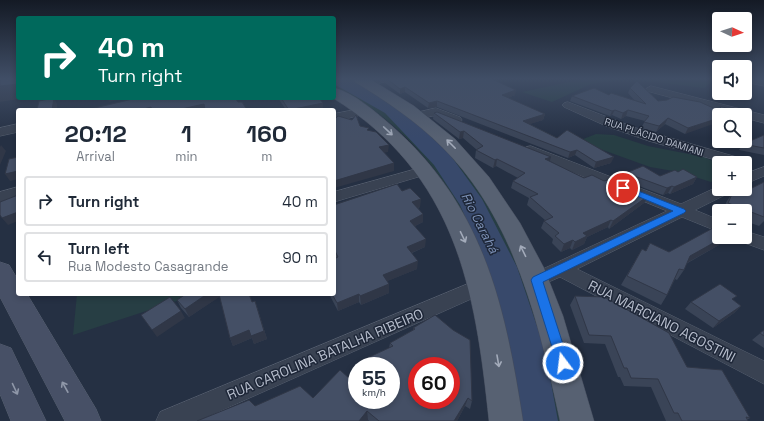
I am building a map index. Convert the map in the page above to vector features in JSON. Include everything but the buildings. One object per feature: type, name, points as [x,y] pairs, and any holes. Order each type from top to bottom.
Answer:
[{"type":"main road","points":[[344,99],[364,111],[393,136],[423,171],[452,214],[473,258],[491,320],[506,421]]},
{"type":"main road","points":[[395,99],[419,116],[451,144],[486,184],[519,242],[537,280],[555,333],[577,421]]},
{"type":"main road","points":[[10,286],[84,421]]},
{"type":"main road","points":[[0,358],[29,421]]},
{"type":"street","points":[[686,99],[764,120]]},
{"type":"street","name":"RUA PLÁCIDO DAMIANI","points":[[568,105],[593,117],[638,133],[718,156]]},
{"type":"street","points":[[336,118],[364,111]]},
{"type":"street","points":[[419,116],[436,112],[472,126]]},
{"type":"street","points":[[0,132],[16,128]]},
{"type":"street","points":[[515,144],[712,223]]},
{"type":"street","points":[[752,166],[764,170]]},
{"type":"street","points":[[752,176],[764,170]]},
{"type":"street","points":[[336,196],[423,171]]},
{"type":"street","points":[[0,197],[16,193]]},
{"type":"street","points":[[537,280],[712,196]]},
{"type":"street","points":[[752,240],[764,244]]},
{"type":"street","name":"RUA MARCIANO AGOSTINI","points":[[560,269],[764,373]]},
{"type":"street","name":"RUA CAROLINA BATALHA RIBEIRO","points":[[169,421],[482,286]]},
{"type":"green space","points":[[356,99],[387,99],[446,147],[487,200],[525,276],[564,421],[524,421],[518,378],[509,334],[497,291],[481,250],[462,210],[438,174],[409,140],[370,107]]},
{"type":"green space","points":[[542,99],[559,99],[552,102]]},
{"type":"green space","points":[[596,134],[614,135],[648,146],[704,157],[712,161],[712,182],[679,172],[650,167],[578,141]]},
{"type":"green space","points":[[77,296],[192,296],[73,335]]},
{"type":"waterway","name":"Rio Carahá","points":[[373,99],[392,109],[443,161],[473,205],[502,267],[527,350],[538,421]]},
{"type":"route","points":[[563,363],[555,333],[537,280],[681,211],[623,188]]}]
